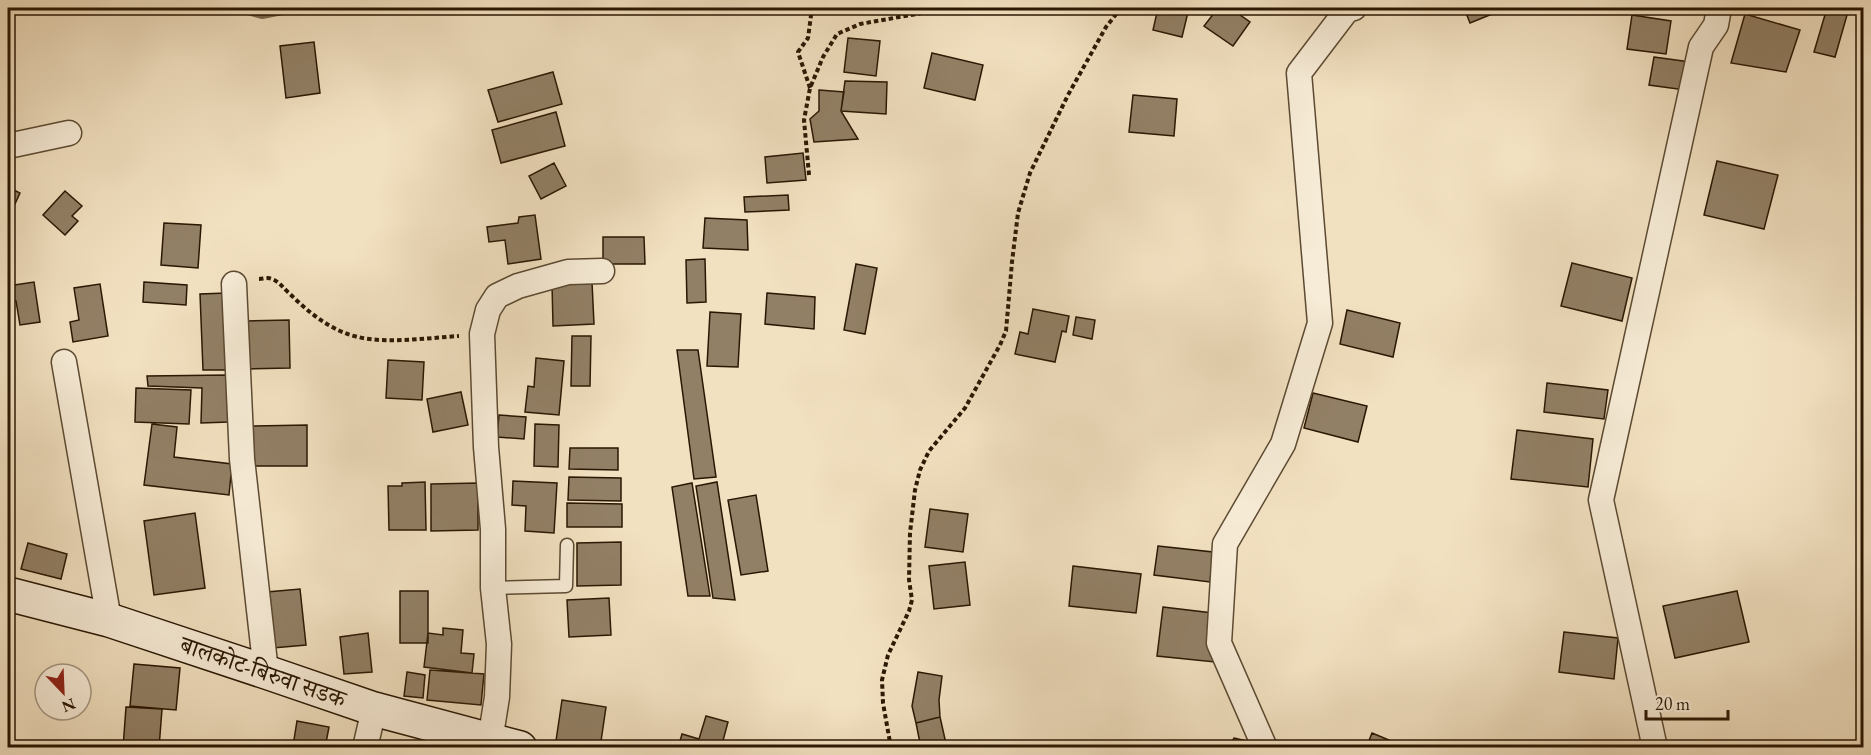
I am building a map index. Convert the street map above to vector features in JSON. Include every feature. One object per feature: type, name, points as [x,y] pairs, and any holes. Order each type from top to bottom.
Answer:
[{"type":"main road","name":"बालकोट-बिरुवा सडक","points":[[8,594],[109,620],[374,709],[505,744]]},
{"type":"street","points":[[1265,747],[1219,643],[1225,544],[1283,444],[1320,323],[1299,73],[1347,10],[1354,8]]},
{"type":"street","points":[[1656,747],[1601,500],[1701,47],[1716,25],[1719,8]]},
{"type":"street","points":[[8,146],[69,134]]},
{"type":"street","points":[[505,744],[497,697],[499,644],[493,588],[493,529],[486,447],[482,334],[488,310],[497,296],[518,286],[568,272],[602,271]]},
{"type":"street","points":[[234,284],[242,459],[266,672]]},
{"type":"street","points":[[64,362],[109,620]]},
{"type":"street","points":[[365,747],[374,709]]},
{"type":"lane","points":[[493,588],[567,586],[567,545]]},
{"type":"path","points":[[810,88],[798,52],[808,38],[812,8]]},
{"type":"path","points":[[809,175],[804,120],[810,88],[823,57],[837,34],[860,24],[950,8]]},
{"type":"path","points":[[891,747],[883,703],[882,680],[888,655],[912,600],[909,580],[910,533],[915,490],[920,470],[929,451],[965,408],[1000,345],[1006,331],[1011,262],[1018,213],[1030,173],[1068,95],[1106,27],[1121,8]]},
{"type":"path","points":[[234,284],[270,278],[281,284],[289,294],[325,324],[363,339],[482,334]]},
{"type":"building","points":[[1158,8],[1189,8],[1182,37],[1153,30]]},
{"type":"building","points":[[1218,8],[1230,8],[1250,22],[1233,46],[1204,26]]},
{"type":"building","points":[[1464,8],[1507,8],[1470,23]]},
{"type":"building","points":[[1827,8],[1849,8],[1835,57],[1814,52]]},
{"type":"building","points":[[1745,14],[1800,30],[1786,72],[1731,63]]},
{"type":"building","points":[[1632,15],[1671,21],[1666,54],[1627,49]]},
{"type":"building","points":[[848,38],[880,41],[876,76],[844,72]]},
{"type":"building","points":[[314,42],[320,93],[286,98],[280,46]]},
{"type":"building","points":[[932,53],[983,65],[975,100],[924,88]]},
{"type":"building","points":[[1654,57],[1690,62],[1685,90],[1649,85]]},
{"type":"building","points":[[553,72],[562,104],[498,122],[488,90]]},
{"type":"building","points":[[845,81],[887,82],[886,114],[841,111]]},
{"type":"building","points":[[819,90],[844,92],[841,111],[858,139],[814,142],[810,119],[819,111]]},
{"type":"building","points":[[1133,95],[1177,99],[1174,136],[1129,132]]},
{"type":"building","points":[[556,112],[565,146],[501,163],[492,130]]},
{"type":"building","points":[[803,153],[806,180],[767,183],[765,157]]},
{"type":"building","points":[[1717,161],[1778,175],[1764,229],[1704,215]]},
{"type":"building","points":[[554,163],[566,186],[541,199],[529,176]]},
{"type":"building","points":[[8,187],[20,193],[8,219]]},
{"type":"building","points":[[65,191],[82,206],[72,216],[78,221],[65,235],[43,215]]},
{"type":"building","points":[[788,195],[789,210],[745,212],[744,197]]},
{"type":"building","points":[[535,215],[541,259],[508,264],[505,240],[489,242],[487,227],[518,223],[519,217]]},
{"type":"building","points":[[705,218],[747,220],[748,250],[703,248]]},
{"type":"building","points":[[164,223],[201,225],[198,268],[161,265]]},
{"type":"building","points":[[603,237],[644,237],[645,264],[603,264]]},
{"type":"building","points":[[705,259],[706,302],[687,303],[686,260]]},
{"type":"building","points":[[1572,263],[1632,278],[1622,321],[1561,306]]},
{"type":"building","points":[[856,264],[877,268],[865,334],[844,330]]},
{"type":"building","points":[[34,282],[40,322],[20,325],[16,301],[8,302],[8,286]]},
{"type":"building","points":[[144,282],[187,285],[186,305],[143,302]]},
{"type":"building","points":[[592,282],[594,324],[553,326],[552,284]]},
{"type":"building","points":[[100,284],[108,336],[73,342],[70,322],[79,320],[74,288]]},
{"type":"building","points":[[227,293],[230,370],[203,370],[200,294]]},
{"type":"building","points":[[767,293],[815,297],[814,329],[765,324]]},
{"type":"building","points":[[1033,309],[1069,316],[1066,332],[1062,331],[1055,362],[1015,354],[1020,332],[1028,334]]},
{"type":"building","points":[[1347,310],[1400,323],[1393,357],[1340,344]]},
{"type":"building","points":[[710,312],[741,314],[738,367],[707,366]]},
{"type":"building","points":[[1076,317],[1095,320],[1092,339],[1073,335]]},
{"type":"building","points":[[289,320],[290,368],[247,369],[246,321]]},
{"type":"building","points":[[572,336],[591,336],[590,386],[571,386]]},
{"type":"building","points":[[677,350],[698,350],[716,477],[694,479]]},
{"type":"building","points":[[536,358],[564,361],[559,415],[525,412],[528,386],[534,387]]},
{"type":"building","points":[[388,360],[424,362],[422,400],[386,398]]},
{"type":"building","points":[[229,375],[229,422],[201,423],[202,388],[148,386],[147,376]]},
{"type":"building","points":[[1547,383],[1608,390],[1604,419],[1544,412]]},
{"type":"building","points":[[136,388],[191,390],[189,424],[135,422]]},
{"type":"building","points":[[461,392],[468,425],[433,432],[427,399]]},
{"type":"building","points":[[1313,393],[1367,406],[1358,442],[1304,428]]},
{"type":"building","points":[[499,415],[526,417],[524,439],[497,437]]},
{"type":"building","points":[[152,424],[177,427],[174,457],[232,464],[229,495],[144,485]]},
{"type":"building","points":[[535,424],[559,425],[558,467],[534,466]]},
{"type":"building","points":[[307,425],[307,466],[254,466],[254,446],[249,446],[249,426]]},
{"type":"building","points":[[1517,430],[1593,439],[1588,487],[1511,479]]},
{"type":"building","points":[[570,448],[618,448],[618,470],[569,469]]},
{"type":"building","points":[[569,477],[621,478],[621,501],[568,500]]},
{"type":"building","points":[[513,481],[557,483],[554,533],[525,531],[526,506],[512,505]]},
{"type":"building","points":[[425,482],[426,530],[389,530],[388,486]]},
{"type":"building","points":[[717,482],[735,600],[713,598],[696,486]]},
{"type":"building","points":[[478,483],[478,530],[431,531],[431,484]]},
{"type":"building","points":[[692,483],[710,596],[688,596],[672,487]]},
{"type":"building","points":[[756,495],[768,571],[741,575],[728,500]]},
{"type":"building","points":[[567,503],[622,504],[622,527],[567,527]]},
{"type":"building","points":[[930,509],[968,514],[963,552],[925,547]]},
{"type":"building","points":[[195,513],[205,588],[154,595],[144,521]]},
{"type":"building","points":[[621,542],[621,585],[577,586],[577,543]]},
{"type":"building","points":[[28,543],[67,554],[61,579],[21,569]]},
{"type":"building","points":[[1158,546],[1213,552],[1210,582],[1154,575]]},
{"type":"building","points":[[965,562],[970,605],[934,609],[929,566]]},
{"type":"building","points":[[1864,563],[1864,606],[1863,606],[1860,564]]},
{"type":"building","points":[[1073,566],[1141,574],[1136,613],[1069,606]]},
{"type":"building","points":[[300,589],[306,645],[273,648],[267,592]]},
{"type":"building","points":[[400,591],[428,591],[428,643],[400,643]]},
{"type":"building","points":[[1737,591],[1749,642],[1675,658],[1663,606]]},
{"type":"building","points":[[609,598],[611,635],[569,637],[567,600]]},
{"type":"building","points":[[1163,607],[1221,614],[1215,662],[1157,656]]},
{"type":"building","points":[[443,628],[463,630],[461,653],[474,654],[472,673],[424,667],[428,633],[443,635]]},
{"type":"building","points":[[1564,632],[1618,638],[1614,679],[1559,672]]},
{"type":"building","points":[[368,633],[372,672],[344,674],[340,637]]},
{"type":"building","points":[[134,664],[180,668],[176,710],[130,706]]},
{"type":"building","points":[[430,670],[484,674],[481,705],[427,700]]},
{"type":"building","points":[[407,672],[425,675],[423,698],[404,696]]},
{"type":"building","points":[[918,672],[942,676],[939,700],[940,717],[916,723],[912,706]]},
{"type":"building","points":[[562,700],[606,707],[600,748],[556,741]]},
{"type":"building","points":[[126,707],[162,709],[159,748],[123,748]]},
{"type":"building","points":[[706,716],[728,722],[721,748],[678,748],[682,734],[699,739]]},
{"type":"building","points":[[940,717],[947,748],[921,748],[916,723]]},
{"type":"building","points":[[297,721],[329,727],[325,748],[293,746]]},
{"type":"building","points":[[1372,733],[1408,748],[1366,748]]},
{"type":"building","points":[[1234,738],[1256,743],[1257,748],[1228,748]]},
{"type":"waterway","points":[[237,8],[262,15],[298,8]]}]
